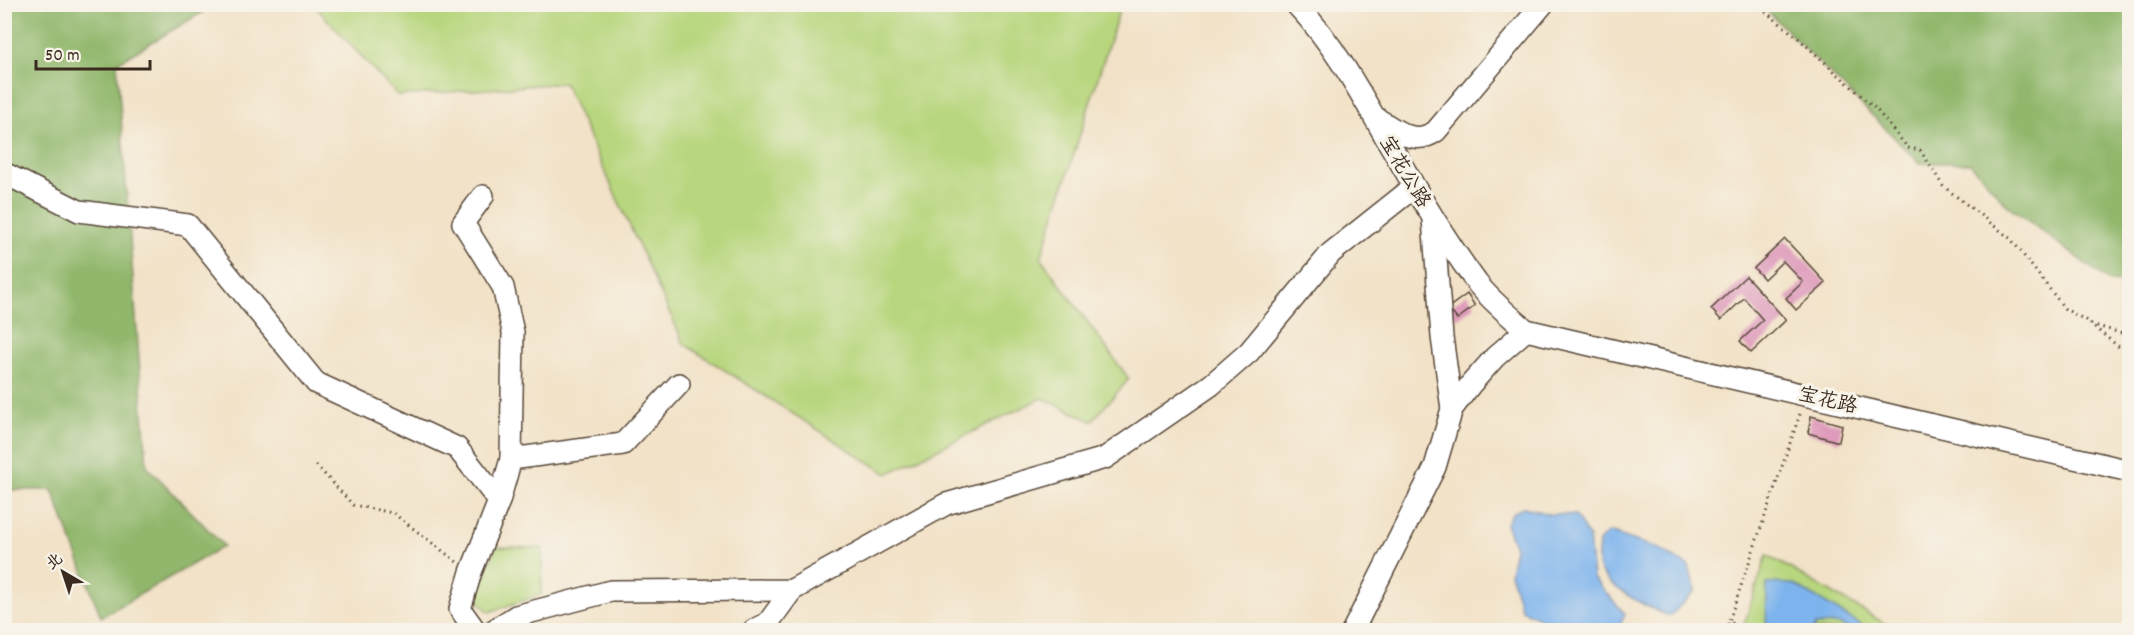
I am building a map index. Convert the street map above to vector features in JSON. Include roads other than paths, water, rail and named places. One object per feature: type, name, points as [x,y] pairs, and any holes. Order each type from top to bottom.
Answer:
[{"type":"street","name":"宝花公路","points":[[1296,4],[1314,24],[1350,75],[1414,186],[1478,284],[1500,308],[1526,330]]},
{"type":"street","points":[[1375,117],[1411,138],[1427,138],[1436,131],[1543,4]]},
{"type":"street","points":[[4,173],[79,211],[188,225],[316,383],[457,448],[499,501]]},
{"type":"street","points":[[754,630],[768,623],[792,590],[946,504],[1105,458],[1219,379],[1249,352],[1331,253],[1414,186]]},
{"type":"street","points":[[475,630],[460,609],[471,572],[499,501],[511,459],[513,332],[503,287],[463,223],[483,196]]},
{"type":"street","points":[[1433,216],[1442,337],[1452,409]]},
{"type":"street","points":[[1353,630],[1435,467],[1452,409],[1495,357],[1526,330]]},
{"type":"street","name":"宝花路","points":[[1526,330],[2130,471]]},
{"type":"street","points":[[511,459],[623,444],[679,384]]},
{"type":"street","points":[[494,630],[516,616],[612,591],[792,590]]},
{"type":"water","points":[[1524,507],[1549,514],[1575,515],[1589,537],[1593,578],[1625,614],[1618,630],[1562,630],[1521,609],[1510,573],[1515,548],[1506,524],[1512,513]]},
{"type":"water","points":[[1609,532],[1657,548],[1689,566],[1695,591],[1670,616],[1628,596],[1608,581],[1598,565],[1599,541]]},
{"type":"water","points":[[1767,583],[1793,584],[1870,630],[1851,630],[1838,624],[1816,625],[1814,630],[1766,630]]}]
